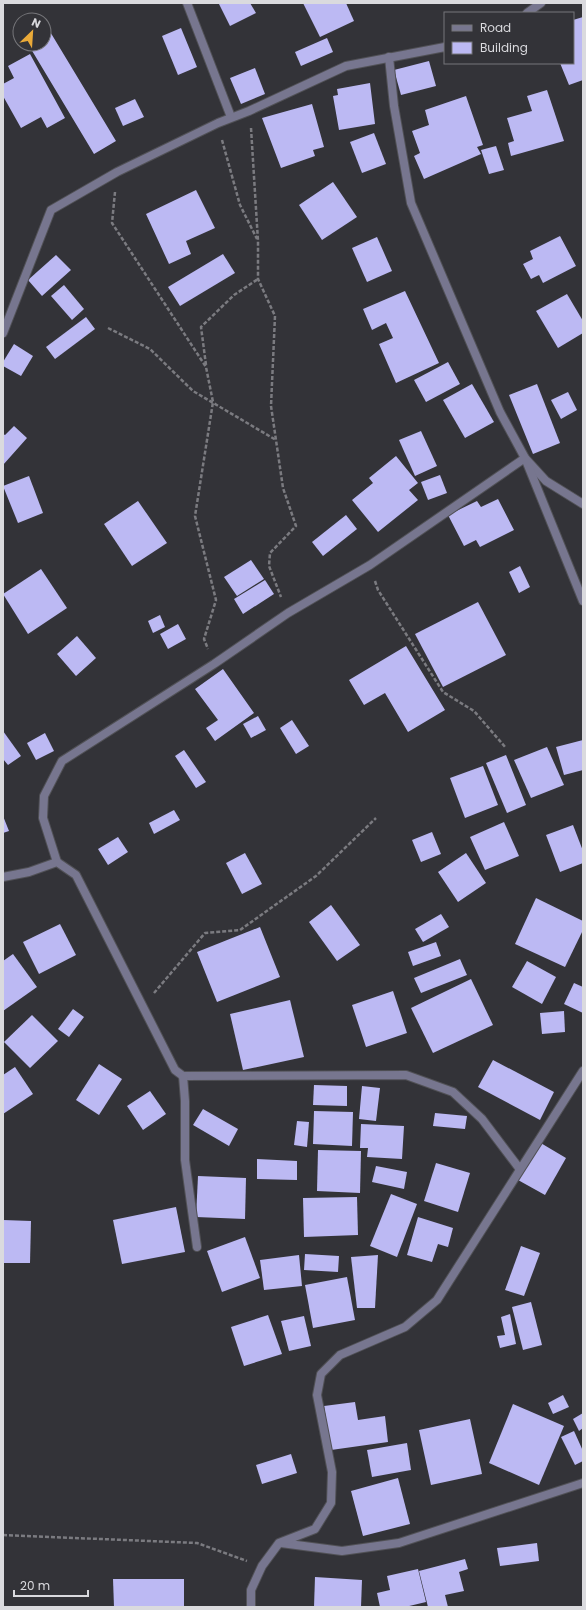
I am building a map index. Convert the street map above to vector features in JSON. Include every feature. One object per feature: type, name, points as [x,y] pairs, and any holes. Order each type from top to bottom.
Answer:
[{"type":"street","points":[[187,3],[232,117]]},
{"type":"street","points":[[528,12],[542,3]]},
{"type":"street","points":[[3,333],[51,210],[117,172],[218,123],[249,111],[346,66],[444,47]]},
{"type":"street","points":[[390,57],[394,106],[411,203],[500,412],[525,458],[583,601]]},
{"type":"street","points":[[525,458],[546,481],[583,504]]},
{"type":"street","points":[[519,1168],[482,1119],[453,1092],[406,1075],[183,1076],[175,1070],[76,875],[57,862],[43,818],[44,796],[62,761],[214,664],[288,613],[370,565],[525,458]]},
{"type":"street","points":[[3,877],[29,872],[57,862]]},
{"type":"street","points":[[251,1607],[251,1590],[262,1566],[279,1543],[316,1530],[331,1502],[332,1472],[317,1395],[321,1374],[340,1355],[405,1327],[437,1300],[519,1168],[583,1071]]},
{"type":"street","points":[[183,1076],[185,1101],[185,1160],[197,1248]]},
{"type":"street","points":[[279,1543],[342,1551],[399,1543],[583,1483]]},
{"type":"path","points":[[249,111],[258,241],[258,279],[275,316],[271,406],[283,488],[296,526],[270,553],[269,566],[288,613]]},
{"type":"path","points":[[218,123],[240,205],[258,241]]},
{"type":"path","points":[[117,172],[112,223],[206,367]]},
{"type":"path","points":[[214,664],[204,639],[216,600],[195,516],[213,402],[206,367],[201,327],[234,295],[258,279]]},
{"type":"path","points":[[108,328],[150,349],[193,391],[276,440]]},
{"type":"path","points":[[370,565],[378,590],[442,692],[474,711],[506,748]]},
{"type":"path","points":[[142,1007],[204,933],[240,930],[316,876],[376,818]]},
{"type":"path","points":[[3,1535],[197,1543],[262,1566]]},
{"type":"building","points":[[250,3],[256,13],[230,26],[219,4]]},
{"type":"building","points":[[303,3],[346,3],[354,21],[320,37]]},
{"type":"building","points":[[583,17],[583,80],[569,85],[560,64],[574,64],[574,20]]},
{"type":"building","points":[[181,28],[197,67],[178,75],[162,36]]},
{"type":"building","points":[[52,35],[116,141],[94,154],[33,52],[52,52]]},
{"type":"building","points":[[327,38],[333,52],[301,66],[295,52]]},
{"type":"building","points":[[30,54],[65,118],[47,128],[41,117],[21,128],[3,96],[3,84],[14,78],[8,66]]},
{"type":"building","points":[[429,61],[436,86],[401,95],[394,70]]},
{"type":"building","points":[[255,68],[265,94],[241,104],[230,78]]},
{"type":"building","points":[[370,83],[375,124],[339,130],[333,96],[338,95],[337,89]]},
{"type":"building","points":[[547,90],[564,141],[511,156],[508,143],[514,141],[507,118],[532,111],[527,96]]},
{"type":"building","points":[[466,96],[483,145],[477,147],[481,154],[424,179],[414,156],[420,153],[412,131],[429,125],[425,110]]},
{"type":"building","points":[[135,99],[144,117],[123,126],[115,108]]},
{"type":"building","points":[[312,104],[324,147],[313,150],[315,156],[281,168],[262,118]]},
{"type":"building","points":[[374,133],[386,164],[362,173],[350,142]]},
{"type":"building","points":[[496,146],[504,170],[489,174],[481,150]]},
{"type":"building","points":[[333,182],[357,217],[322,240],[299,205]]},
{"type":"building","points":[[196,190],[215,228],[186,241],[191,254],[169,264],[146,214]]},
{"type":"building","points":[[560,236],[576,266],[543,283],[539,275],[531,279],[523,264],[533,259],[530,251]]},
{"type":"building","points":[[377,237],[392,271],[367,282],[352,248]]},
{"type":"building","points":[[223,254],[235,273],[180,306],[168,287]]},
{"type":"building","points":[[56,255],[71,270],[42,296],[28,280]]},
{"type":"building","points":[[64,285],[84,309],[72,320],[51,296]]},
{"type":"building","points":[[405,291],[439,363],[396,383],[379,344],[393,338],[386,323],[372,330],[363,309]]},
{"type":"building","points":[[567,294],[583,321],[583,333],[558,348],[536,311]]},
{"type":"building","points":[[86,317],[95,329],[55,359],[46,347]]},
{"type":"building","points":[[14,344],[33,356],[21,376],[3,366],[3,362]]},
{"type":"building","points":[[448,362],[460,384],[426,402],[414,380]]},
{"type":"building","points":[[472,384],[494,422],[465,438],[443,400]]},
{"type":"building","points":[[537,384],[560,443],[533,454],[509,395]]},
{"type":"building","points":[[568,392],[577,410],[561,419],[551,400]]},
{"type":"building","points":[[14,426],[27,438],[3,465],[3,434],[5,435]]},
{"type":"building","points":[[421,431],[437,466],[415,476],[399,440]]},
{"type":"building","points":[[396,456],[418,483],[409,490],[418,500],[378,532],[352,500],[373,483],[369,478]]},
{"type":"building","points":[[440,475],[447,493],[428,500],[421,482]]},
{"type":"building","points":[[29,476],[43,513],[18,523],[3,486]]},
{"type":"building","points":[[498,499],[514,530],[480,547],[476,540],[464,546],[448,515],[477,501],[481,507]]},
{"type":"building","points":[[138,501],[167,543],[132,566],[104,524]]},
{"type":"building","points":[[346,515],[357,529],[323,556],[312,542]]},
{"type":"building","points":[[251,560],[264,579],[237,596],[224,577]]},
{"type":"building","points":[[520,566],[530,587],[519,593],[509,572]]},
{"type":"building","points":[[41,569],[67,608],[28,634],[3,594]]},
{"type":"building","points":[[265,580],[274,594],[243,614],[234,599]]},
{"type":"building","points":[[478,602],[506,655],[443,687],[415,634]]},
{"type":"building","points":[[160,615],[165,627],[153,633],[148,621]]},
{"type":"building","points":[[178,624],[186,639],[168,649],[160,634]]},
{"type":"building","points":[[77,636],[96,658],[76,676],[57,654]]},
{"type":"building","points":[[406,646],[445,710],[408,732],[385,693],[364,705],[349,680]]},
{"type":"building","points":[[223,669],[254,713],[215,741],[206,728],[218,720],[195,689]]},
{"type":"building","points":[[258,716],[266,730],[251,738],[243,724]]},
{"type":"building","points":[[292,720],[309,746],[296,754],[280,728]]},
{"type":"building","points":[[3,731],[21,756],[8,765],[3,759]]},
{"type":"building","points":[[45,733],[54,751],[36,760],[27,743]]},
{"type":"building","points":[[583,740],[583,770],[564,775],[556,747]]},
{"type":"building","points":[[547,747],[564,785],[531,798],[514,760]]},
{"type":"building","points":[[184,750],[206,782],[196,788],[175,756]]},
{"type":"building","points":[[506,755],[526,805],[507,813],[486,763]]},
{"type":"building","points":[[483,766],[498,805],[465,818],[450,778]]},
{"type":"building","points":[[174,810],[180,820],[154,834],[149,823]]},
{"type":"building","points":[[3,816],[9,831],[3,833]]},
{"type":"building","points":[[504,822],[519,856],[485,870],[470,837]]},
{"type":"building","points":[[573,825],[583,851],[583,863],[560,872],[546,835]]},
{"type":"building","points":[[432,832],[441,854],[421,862],[412,840]]},
{"type":"building","points":[[118,837],[128,852],[108,865],[98,849]]},
{"type":"building","points":[[245,853],[262,884],[242,894],[226,863]]},
{"type":"building","points":[[466,853],[486,883],[458,902],[438,872]]},
{"type":"building","points":[[536,898],[583,921],[583,930],[565,967],[515,944]]},
{"type":"building","points":[[331,905],[360,945],[337,961],[309,922]]},
{"type":"building","points":[[441,914],[449,927],[423,942],[415,929]]},
{"type":"building","points":[[60,924],[76,955],[39,974],[23,942]]},
{"type":"building","points":[[260,927],[280,977],[217,1002],[197,952]]},
{"type":"building","points":[[436,942],[441,956],[413,966],[408,952]]},
{"type":"building","points":[[13,954],[37,987],[3,1011],[3,961]]},
{"type":"building","points":[[460,959],[467,975],[421,993],[414,978]]},
{"type":"building","points":[[527,961],[556,977],[542,1004],[512,987]]},
{"type":"building","points":[[471,979],[493,1025],[433,1053],[411,1008]]},
{"type":"building","points":[[574,983],[583,987],[583,1013],[564,1004]]},
{"type":"building","points":[[393,991],[407,1033],[366,1047],[352,1005]]},
{"type":"building","points":[[290,1000],[304,1057],[243,1070],[230,1014]]},
{"type":"building","points":[[73,1009],[84,1017],[69,1037],[58,1029]]},
{"type":"building","points":[[564,1011],[565,1032],[542,1034],[540,1013]]},
{"type":"building","points":[[32,1015],[58,1041],[30,1068],[4,1042]]},
{"type":"building","points":[[493,1060],[554,1092],[540,1120],[478,1087]]},
{"type":"building","points":[[99,1064],[122,1079],[99,1115],[76,1100]]},
{"type":"building","points":[[15,1067],[33,1094],[3,1114],[3,1075]]},
{"type":"building","points":[[314,1085],[347,1086],[347,1106],[313,1105]]},
{"type":"building","points":[[362,1086],[380,1088],[376,1121],[359,1119]]},
{"type":"building","points":[[150,1091],[166,1114],[143,1130],[127,1106]]},
{"type":"building","points":[[203,1109],[238,1129],[229,1146],[193,1125]]},
{"type":"building","points":[[314,1111],[353,1112],[352,1146],[313,1144]]},
{"type":"building","points":[[435,1113],[467,1116],[465,1129],[433,1126]]},
{"type":"building","points":[[297,1121],[309,1122],[307,1147],[294,1145]]},
{"type":"building","points":[[361,1124],[404,1126],[402,1159],[367,1157],[368,1148],[360,1148]]},
{"type":"building","points":[[539,1142],[566,1158],[545,1195],[518,1180]]},
{"type":"building","points":[[318,1150],[361,1151],[360,1193],[317,1191]]},
{"type":"building","points":[[257,1159],[297,1161],[297,1180],[257,1179]]},
{"type":"building","points":[[436,1163],[470,1173],[458,1212],[424,1201]]},
{"type":"building","points":[[376,1166],[407,1172],[404,1189],[372,1182]]},
{"type":"building","points":[[198,1176],[246,1178],[245,1219],[196,1217]]},
{"type":"building","points":[[391,1194],[417,1204],[397,1257],[370,1246]]},
{"type":"building","points":[[357,1197],[358,1235],[304,1237],[303,1198]]},
{"type":"building","points":[[176,1207],[185,1252],[122,1264],[113,1220]]},
{"type":"building","points":[[418,1217],[453,1228],[448,1247],[438,1244],[432,1262],[407,1255]]},
{"type":"building","points":[[3,1220],[31,1221],[30,1263],[3,1263]]},
{"type":"building","points":[[245,1237],[260,1278],[222,1292],[207,1251]]},
{"type":"building","points":[[521,1246],[540,1253],[524,1296],[505,1290]]},
{"type":"building","points":[[305,1254],[339,1256],[338,1272],[304,1270]]},
{"type":"building","points":[[299,1255],[302,1286],[264,1290],[260,1260]]},
{"type":"building","points":[[378,1255],[375,1308],[357,1308],[351,1257]]},
{"type":"building","points":[[347,1277],[355,1320],[313,1328],[305,1285]]},
{"type":"building","points":[[531,1302],[542,1345],[523,1350],[512,1307]]},
{"type":"building","points":[[510,1314],[516,1344],[500,1348],[497,1336],[505,1335],[501,1317]]},
{"type":"building","points":[[268,1315],[282,1354],[244,1366],[231,1327]]},
{"type":"building","points":[[304,1316],[311,1346],[289,1351],[281,1321]]},
{"type":"building","points":[[563,1395],[569,1407],[553,1414],[548,1403]]},
{"type":"building","points":[[355,1402],[358,1420],[385,1416],[388,1442],[331,1450],[324,1406]]},
{"type":"building","points":[[513,1404],[564,1426],[539,1485],[489,1463]]},
{"type":"building","points":[[583,1413],[583,1428],[579,1431],[573,1419]]},
{"type":"building","points":[[470,1419],[482,1474],[431,1485],[419,1430]]},
{"type":"building","points":[[574,1431],[583,1451],[583,1461],[575,1465],[561,1437]]},
{"type":"building","points":[[407,1443],[411,1470],[372,1477],[367,1450]]},
{"type":"building","points":[[291,1454],[297,1473],[262,1484],[256,1465]]},
{"type":"building","points":[[398,1478],[410,1524],[363,1536],[351,1491]]},
{"type":"building","points":[[537,1543],[539,1561],[500,1566],[497,1548]]},
{"type":"building","points":[[465,1559],[468,1569],[459,1572],[464,1591],[445,1595],[448,1607],[428,1607],[419,1571]]},
{"type":"building","points":[[418,1569],[426,1602],[405,1607],[380,1607],[377,1593],[390,1590],[387,1576]]},
{"type":"building","points":[[315,1577],[362,1580],[361,1607],[314,1607]]},
{"type":"building","points":[[113,1579],[184,1579],[184,1607],[114,1607]]}]
